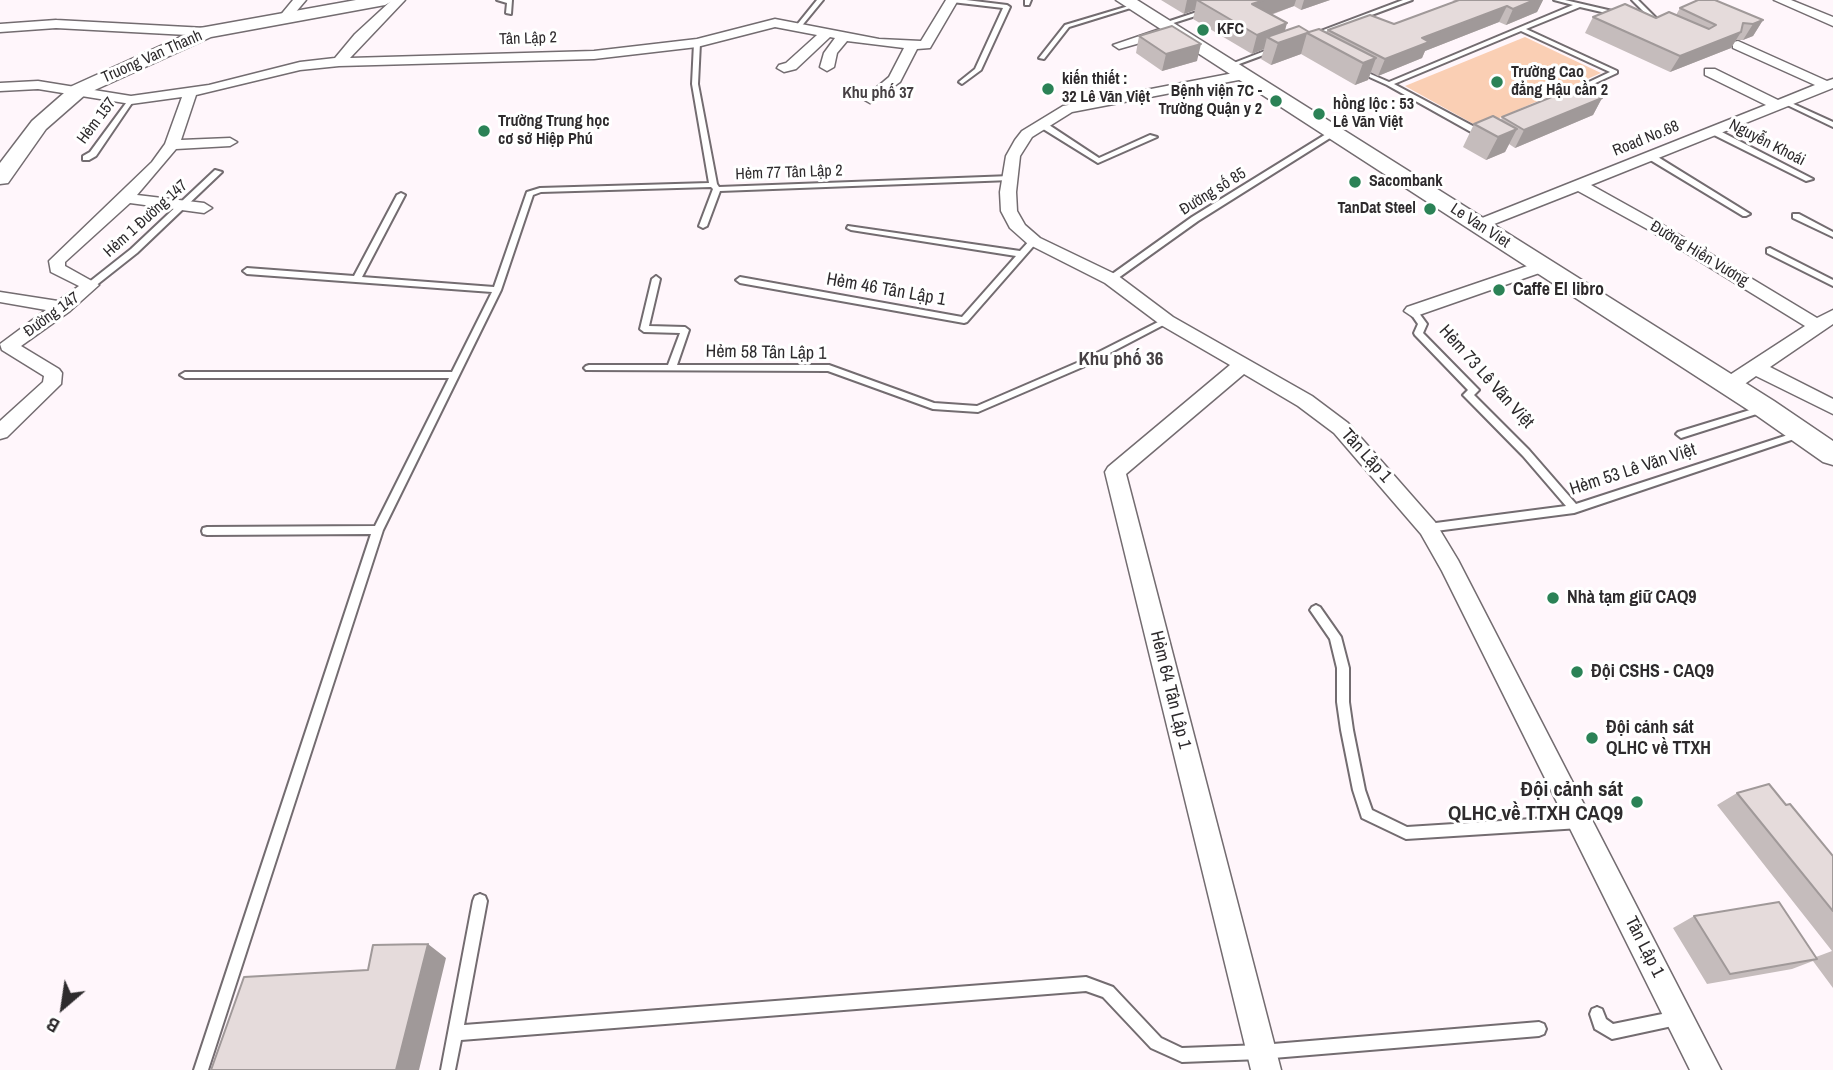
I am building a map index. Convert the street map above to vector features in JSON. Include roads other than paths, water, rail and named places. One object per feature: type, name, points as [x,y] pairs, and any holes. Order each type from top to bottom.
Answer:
[{"type":"main road","name":"Truong Van Thanh","points":[[0,177],[39,125],[79,90],[206,32],[385,0]]},
{"type":"main road","name":"Le Van Viet","points":[[1130,3],[1804,433],[1833,455]]},
{"type":"street","points":[[285,17],[300,0]]},
{"type":"street","points":[[339,62],[359,37],[399,0]]},
{"type":"street","points":[[870,99],[895,79],[912,45],[925,46],[952,0]]},
{"type":"street","points":[[1780,0],[1833,22]]},
{"type":"street","name":"Tân Lập 2","points":[[0,87],[38,85],[131,100],[190,93],[300,66],[339,62],[594,55],[697,43],[775,23],[879,43],[912,45]]},
{"type":"street","points":[[0,28],[56,24],[206,32]]},
{"type":"street","points":[[1119,45],[1168,27]]},
{"type":"street","points":[[784,68],[791,66],[827,33]]},
{"type":"street","points":[[827,67],[831,53],[844,36]]},
{"type":"street","points":[[1738,46],[1831,86]]},
{"type":"street","name":"Tân Lập 1","points":[[1237,71],[1068,109],[1027,134],[1013,156],[1009,211],[1028,247],[1111,279],[1167,321],[1305,401],[1341,428],[1428,528],[1450,566],[1706,1070]]},
{"type":"street","points":[[1710,72],[1781,104]]},
{"type":"street","name":"Road No.68","points":[[1478,225],[1831,86]]},
{"type":"street","name":"Đường 147","points":[[0,432],[52,384],[53,373],[4,349],[91,285],[57,268],[57,261],[126,198],[172,145],[190,93]]},
{"type":"street","points":[[172,145],[230,142]]},
{"type":"street","name":"Đường Hiền Vương","points":[[1579,185],[1828,321]]},
{"type":"street","points":[[126,198],[179,207],[204,208]]},
{"type":"street","name":"Hẻm 73 Lê Văn Việt","points":[[1413,311],[1542,266]]},
{"type":"street","points":[[0,297],[64,307]]},
{"type":"street","points":[[1728,385],[1828,321]]},
{"type":"street","name":"Hẻm 64 Tân Lập 1","points":[[1242,365],[1115,472],[1264,1061]]},
{"type":"street","points":[[1755,367],[1833,407]]},
{"type":"lane","points":[[500,0],[510,1],[509,13]]},
{"type":"lane","points":[[798,27],[820,0]]},
{"type":"lane","points":[[952,0],[1007,7],[978,70],[962,82]]},
{"type":"lane","points":[[1313,43],[1304,38],[1409,0]]},
{"type":"lane","points":[[1557,0],[1631,16]]},
{"type":"lane","points":[[1635,0],[1657,22]]},
{"type":"lane","points":[[1042,58],[1067,26],[1130,3]]},
{"type":"lane","points":[[1389,84],[1579,5]]},
{"type":"lane","points":[[1168,27],[1214,8]]},
{"type":"lane","points":[[1644,19],[1668,27]]},
{"type":"lane","points":[[1521,29],[1615,72],[1566,95]]},
{"type":"lane","name":"Hẻm 77 Tân Lập 2","points":[[697,43],[695,83],[715,187],[1011,178]]},
{"type":"lane","points":[[1237,71],[1280,47]]},
{"type":"lane","points":[[1355,65],[1377,80],[1490,139]]},
{"type":"lane","name":"Hẻm 157","points":[[86,158],[93,154],[131,100]]},
{"type":"lane","points":[[1781,104],[1833,125]]},
{"type":"lane","points":[[1043,125],[1098,161],[1153,137]]},
{"type":"lane","points":[[1480,134],[1492,128]]},
{"type":"lane","name":"Nguyễn Khoái","points":[[1713,131],[1809,179]]},
{"type":"lane","name":"Đường số 85","points":[[1111,279],[1195,219],[1334,133]]},
{"type":"lane","points":[[1650,156],[1746,214]]},
{"type":"lane","name":"Hẻm 1 Đường 147","points":[[91,285],[134,251],[218,172]]},
{"type":"lane","points":[[201,1070],[378,530],[497,290],[530,194],[536,191],[715,187],[703,226]]},
{"type":"lane","points":[[356,280],[401,195]]},
{"type":"lane","points":[[1796,216],[1833,235]]},
{"type":"lane","points":[[851,228],[1028,247]]},
{"type":"lane","name":"Hẻm 46 Tân Lập 1","points":[[740,280],[964,320],[1028,247]]},
{"type":"lane","points":[[1770,251],[1833,283]]},
{"type":"lane","points":[[247,271],[497,290]]},
{"type":"lane","points":[[656,279],[644,329],[685,330],[671,368]]},
{"type":"lane","name":"Hẻm 73 Lê Văn Việt","points":[[1413,311],[1423,324],[1418,333],[1474,390],[1468,395],[1526,453],[1574,509]]},
{"type":"lane","name":"Hẻm 58 Tân Lập 1","points":[[589,368],[829,368],[933,406],[978,409],[1082,364],[1167,321]]},
{"type":"lane","points":[[185,375],[454,376]]},
{"type":"lane","points":[[1681,434],[1765,408]]},
{"type":"lane","name":"Hẻm 53 Lê Văn Việt","points":[[1428,528],[1574,509],[1804,433]]},
{"type":"lane","points":[[207,531],[378,530]]},
{"type":"lane","points":[[1315,610],[1335,637],[1343,668],[1343,702],[1347,730],[1359,790],[1367,814],[1406,833],[1580,822]]},
{"type":"lane","points":[[448,1070],[480,901]]},
{"type":"lane","points":[[456,1032],[1086,984],[1108,992],[1156,1043],[1182,1055],[1264,1061],[1539,1030]]},
{"type":"lane","points":[[1597,1014],[1600,1024],[1612,1032],[1680,1017]]},
{"type":"place","name":"KFC","points":[[1203,30]]},
{"type":"place","name":"Trường Cao đẳng Hậu cần 2","points":[[1497,82]]},
{"type":"place","name":"kiến thiết : 32 Lê Văn Việt","points":[[1048,89]]},
{"type":"place","name":"Bệnh viện 7C - Trường Quận y 2","points":[[1276,101]]},
{"type":"place","name":"hồng lộc : 53 Lê Văn Việt","points":[[1319,114]]},
{"type":"place","name":"Trường Trung học cơ sở Hiệp Phú","points":[[484,131]]},
{"type":"place","name":"Sacombank","points":[[1355,182]]},
{"type":"place","name":"TanDat Steel","points":[[1430,209]]},
{"type":"place","name":"Caffe El libro","points":[[1499,290]]},
{"type":"place","name":"Nhà tạm giữ CAQ9","points":[[1553,598]]},
{"type":"place","name":"Đội CSHS - CAQ9","points":[[1577,672]]},
{"type":"place","name":"Đội cảnh sát QLHC về TTXH","points":[[1592,738]]},
{"type":"place","name":"Đội cảnh sát QLHC về TTXH CAQ9","points":[[1637,802]]},
{"type":"district","name":"Khu phố 37","points":[[878,94]]},
{"type":"district","name":"Khu phố 36","points":[[1121,360]]}]
